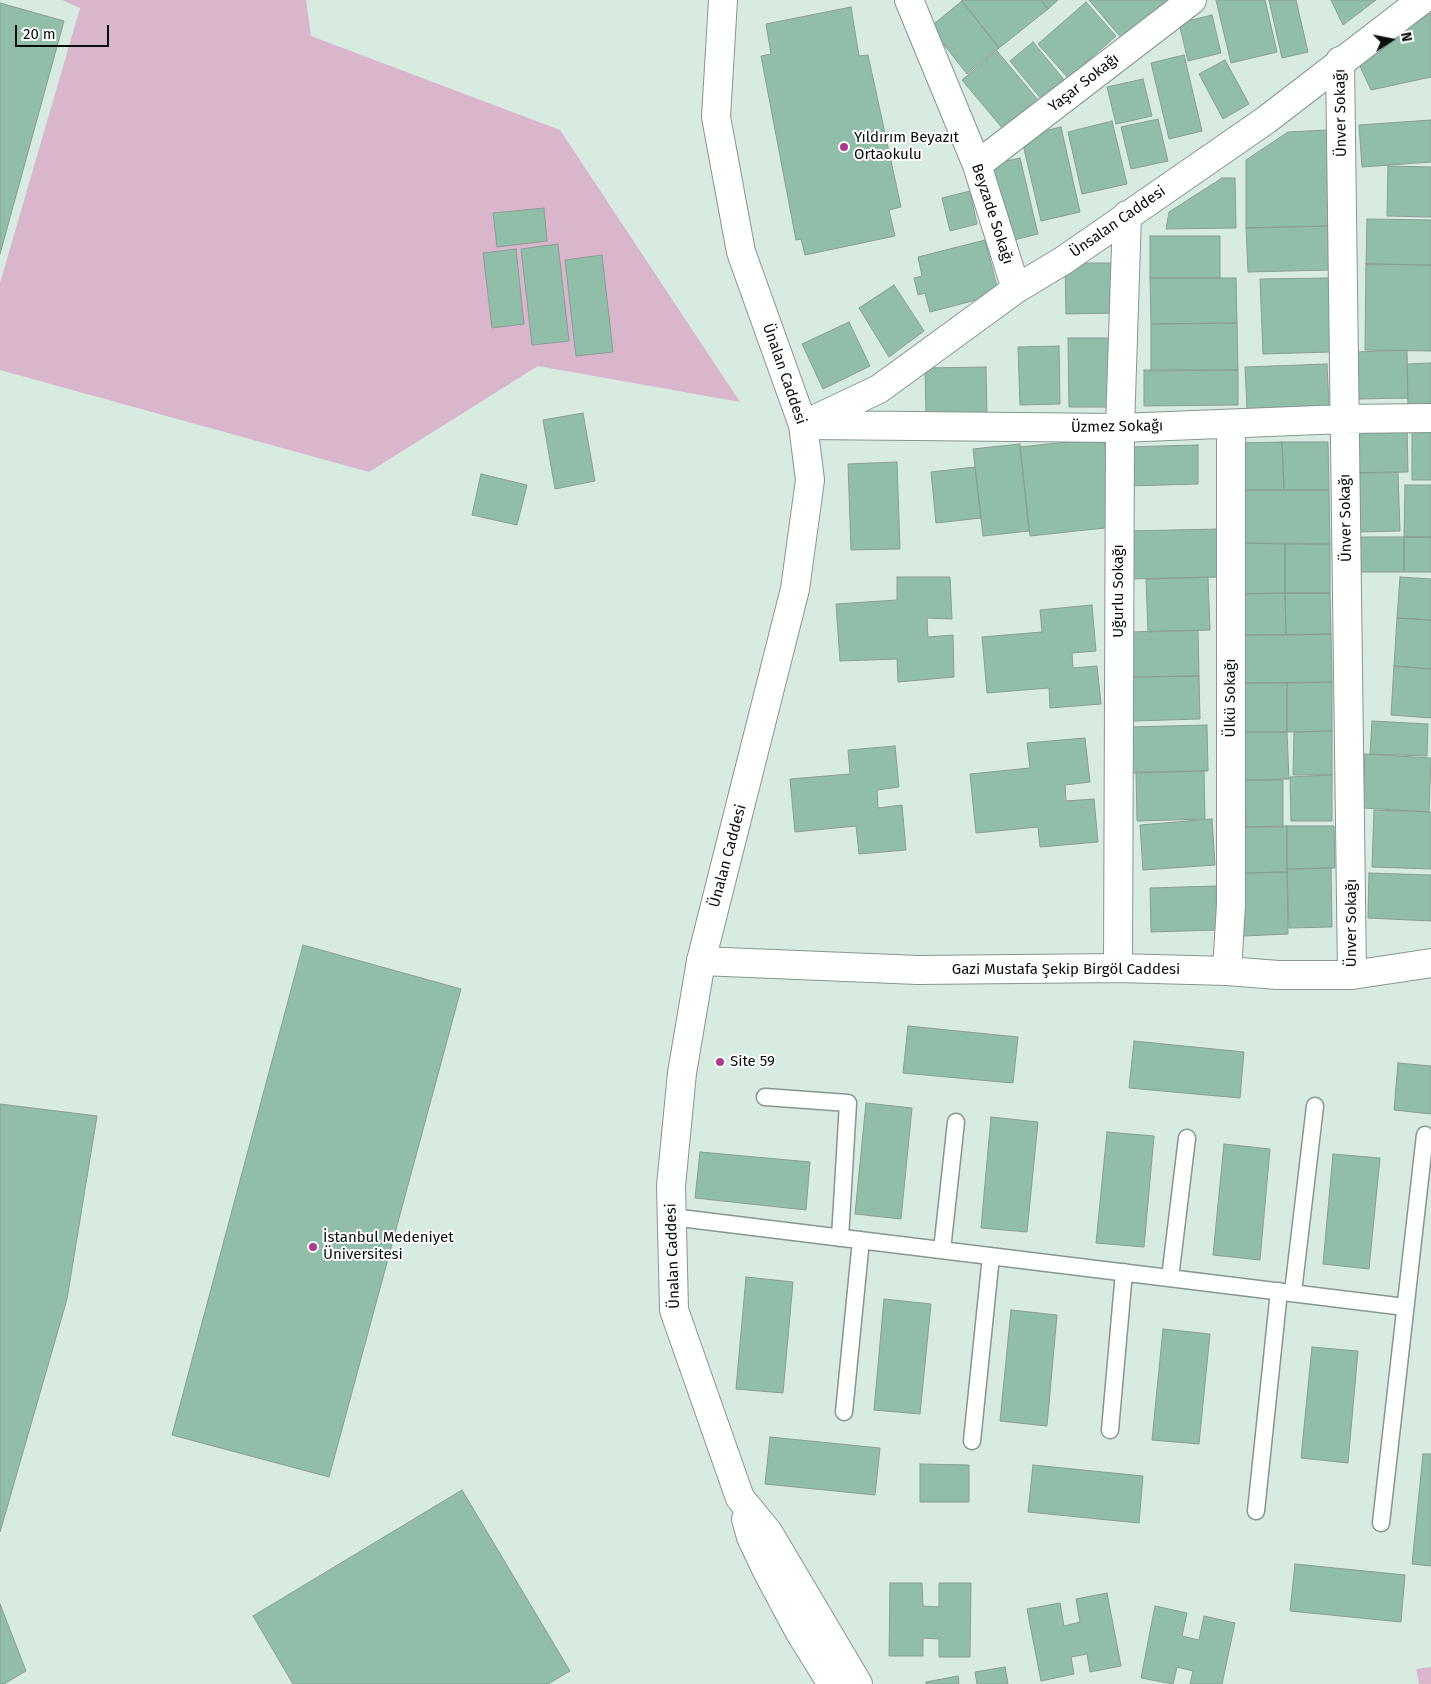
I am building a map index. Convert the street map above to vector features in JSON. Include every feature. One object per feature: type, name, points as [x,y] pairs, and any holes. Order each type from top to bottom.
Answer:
[{"type":"street","name":"Ünalan Caddesi","points":[[724,0],[716,117],[741,252],[803,425],[810,480],[795,589],[701,961],[682,1073],[671,1186],[674,1310],[740,1498],[768,1532],[858,1684]]},
{"type":"street","name":"Beyzade Sokağı","points":[[909,0],[977,166],[1016,289]]},
{"type":"street","name":"Yaşar Sokağı","points":[[977,166],[1192,0]]},
{"type":"street","name":"Ünsalan Caddesi","points":[[803,425],[880,389],[1016,289],[1064,260],[1266,120],[1340,61],[1422,0]]},
{"type":"street","name":"Ünver Sokağı","points":[[1340,61],[1344,419],[1350,682],[1352,975]]},
{"type":"street","name":"Uğurlu Sokağı","points":[[1118,968],[1120,428],[1127,215]]},
{"type":"street","name":"Üzmez Sokağı","points":[[803,425],[1120,428],[1344,419],[1431,418]]},
{"type":"street","name":"Ülkü Sokağı","points":[[1227,971],[1232,904],[1231,424]]},
{"type":"street","name":"Gazi Mustafa Şekip Birgöl Caddesi","points":[[701,961],[918,970],[1118,968],[1227,971],[1278,975],[1352,975],[1431,963]]},
{"type":"street","points":[[740,1498],[751,1537],[768,1573],[799,1631],[832,1684]]},
{"type":"lane","points":[[764,1097],[848,1104],[840,1238]]},
{"type":"lane","points":[[1256,1511],[1286,1292],[1315,1106]]},
{"type":"lane","points":[[942,1250],[956,1122]]},
{"type":"lane","points":[[1381,1523],[1425,1135]]},
{"type":"lane","points":[[1170,1278],[1186,1138]]},
{"type":"lane","points":[[672,1218],[1405,1307]]},
{"type":"lane","points":[[844,1412],[861,1240]]},
{"type":"lane","points":[[972,1441],[991,1256]]},
{"type":"lane","points":[[1110,1430],[1124,1272]]},
{"type":"shaded area","points":[[62,0],[306,0],[311,36],[560,130],[740,402],[538,366],[369,472],[0,370],[0,283],[80,8]]},
{"type":"shaded area","points":[[1431,1667],[1431,1684],[1419,1684],[1416,1669]]},
{"type":"building","points":[[963,0],[1041,0],[1048,9],[999,48]]},
{"type":"building","points":[[1041,0],[1058,0],[1048,9]]},
{"type":"building","points":[[1089,0],[1166,0],[1168,3],[1123,40]]},
{"type":"building","points":[[1216,0],[1265,0],[1277,52],[1231,63]]},
{"type":"building","points":[[1269,0],[1296,0],[1308,52],[1282,58]]},
{"type":"building","points":[[1331,0],[1376,0],[1343,25]]},
{"type":"building","points":[[962,1],[999,48],[967,74],[930,27]]},
{"type":"building","points":[[1086,2],[1116,36],[1068,78],[1038,44]]},
{"type":"building","points":[[0,3],[64,21],[0,254]]},
{"type":"building","points":[[851,7],[859,56],[868,55],[901,207],[889,210],[895,236],[805,255],[801,239],[796,240],[761,56],[771,54],[766,24]]},
{"type":"building","points":[[1431,13],[1431,77],[1371,90],[1358,62]]},
{"type":"building","points":[[1212,15],[1221,53],[1188,61],[1179,23]]},
{"type":"building","points":[[1033,42],[1065,81],[1042,100],[1010,61]]},
{"type":"building","points":[[997,51],[1038,100],[1003,129],[962,80]]},
{"type":"building","points":[[1184,55],[1202,131],[1169,139],[1151,63]]},
{"type":"building","points":[[1225,60],[1249,104],[1223,119],[1199,74]]},
{"type":"building","points":[[1143,79],[1152,116],[1116,124],[1107,87]]},
{"type":"building","points":[[1158,119],[1168,161],[1131,169],[1121,127]]},
{"type":"building","points":[[1431,120],[1431,162],[1362,167],[1359,125]]},
{"type":"building","points":[[1112,121],[1127,184],[1082,194],[1068,132]]},
{"type":"building","points":[[1061,127],[1080,212],[1041,221],[1021,136]]},
{"type":"building","points":[[1328,130],[1328,226],[1246,228],[1246,160],[1288,132]]},
{"type":"building","points":[[1020,158],[1038,234],[1002,243],[984,166]]},
{"type":"building","points":[[1388,166],[1431,167],[1431,217],[1387,216]]},
{"type":"building","points":[[1222,178],[1235,178],[1236,228],[1166,229],[1169,212]]},
{"type":"building","points":[[970,191],[977,224],[950,231],[942,198]]},
{"type":"building","points":[[544,208],[547,241],[497,247],[493,213]]},
{"type":"building","points":[[1367,219],[1431,220],[1431,265],[1366,264]]},
{"type":"building","points":[[1328,226],[1329,270],[1248,272],[1246,228]]},
{"type":"building","points":[[1150,236],[1220,236],[1220,278],[1150,278]]},
{"type":"building","points":[[985,240],[999,294],[930,312],[925,293],[918,295],[914,278],[922,276],[918,257]]},
{"type":"building","points":[[558,244],[569,341],[532,345],[521,249]]},
{"type":"building","points":[[516,249],[524,324],[492,328],[483,253]]},
{"type":"building","points":[[602,255],[613,352],[576,356],[565,260]]},
{"type":"building","points":[[1065,263],[1117,263],[1118,313],[1066,314]]},
{"type":"building","points":[[1366,264],[1431,265],[1431,351],[1365,350]]},
{"type":"building","points":[[1150,278],[1236,278],[1237,323],[1151,324]]},
{"type":"building","points":[[1329,278],[1331,352],[1263,354],[1260,279]]},
{"type":"building","points":[[894,285],[924,331],[889,357],[859,308]]},
{"type":"building","points":[[849,322],[870,366],[823,389],[802,344]]},
{"type":"building","points":[[1237,323],[1238,370],[1151,371],[1151,324]]},
{"type":"building","points":[[1068,338],[1113,338],[1114,407],[1069,407]]},
{"type":"building","points":[[1059,346],[1060,404],[1020,405],[1018,347]]},
{"type":"building","points":[[1407,350],[1408,398],[1358,399],[1356,352]]},
{"type":"building","points":[[1431,363],[1431,406],[1408,406],[1407,364]]},
{"type":"building","points":[[1327,364],[1329,406],[1247,409],[1245,367]]},
{"type":"building","points":[[986,367],[987,416],[926,417],[925,368]]},
{"type":"building","points":[[1144,370],[1238,370],[1238,405],[1144,406]]},
{"type":"building","points":[[583,413],[595,481],[555,489],[543,420]]},
{"type":"building","points":[[1407,425],[1408,472],[1357,473],[1356,426]]},
{"type":"building","points":[[1412,428],[1431,428],[1431,480],[1412,480]]},
{"type":"building","points":[[1104,438],[1114,527],[1030,536],[1020,447]]},
{"type":"building","points":[[1282,442],[1328,442],[1329,490],[1284,490]]},
{"type":"building","points":[[1282,442],[1284,490],[1240,490],[1239,443]]},
{"type":"building","points":[[1020,444],[1029,531],[983,536],[973,449]]},
{"type":"building","points":[[1198,445],[1198,484],[1127,486],[1126,447]]},
{"type":"building","points":[[897,462],[900,549],[851,550],[848,464]]},
{"type":"building","points":[[975,467],[981,518],[936,523],[931,472]]},
{"type":"building","points":[[1398,472],[1400,531],[1358,532],[1357,473]]},
{"type":"building","points":[[481,474],[527,485],[517,525],[472,515]]},
{"type":"building","points":[[1405,485],[1431,485],[1431,537],[1404,537]]},
{"type":"building","points":[[1240,490],[1329,490],[1330,544],[1240,543]]},
{"type":"building","points":[[1220,529],[1221,577],[1128,579],[1127,531]]},
{"type":"building","points":[[1356,537],[1404,537],[1404,572],[1356,572]]},
{"type":"building","points":[[1404,537],[1431,537],[1431,572],[1404,572]]},
{"type":"building","points":[[1240,543],[1285,544],[1285,593],[1241,594]]},
{"type":"building","points":[[1285,544],[1330,544],[1330,593],[1285,593]]},
{"type":"building","points":[[897,577],[950,577],[952,619],[927,618],[928,637],[953,635],[954,677],[898,682],[897,659],[840,661],[836,604],[897,600]]},
{"type":"building","points":[[1208,577],[1210,630],[1148,632],[1146,579]]},
{"type":"building","points":[[1400,577],[1431,579],[1431,620],[1397,618]]},
{"type":"building","points":[[1285,593],[1286,635],[1242,635],[1241,594]]},
{"type":"building","points":[[1285,593],[1330,593],[1331,634],[1286,635]]},
{"type":"building","points":[[1092,605],[1096,651],[1072,653],[1073,668],[1097,666],[1101,704],[1050,708],[1049,688],[987,693],[982,637],[1042,632],[1040,610]]},
{"type":"building","points":[[1397,618],[1431,620],[1431,669],[1394,666]]},
{"type":"building","points":[[1198,630],[1199,676],[1131,677],[1129,632]]},
{"type":"building","points":[[1331,634],[1332,682],[1243,683],[1242,635]]},
{"type":"building","points":[[1394,666],[1431,669],[1431,718],[1391,715]]},
{"type":"building","points":[[1199,676],[1200,719],[1133,721],[1131,677]]},
{"type":"building","points":[[1332,682],[1332,731],[1287,732],[1287,683]]},
{"type":"building","points":[[1243,683],[1287,683],[1287,732],[1244,732]]},
{"type":"building","points":[[1372,721],[1428,724],[1427,756],[1370,754]]},
{"type":"building","points":[[1207,725],[1208,771],[1132,773],[1130,727]]},
{"type":"building","points":[[1332,731],[1332,775],[1293,775],[1294,732]]},
{"type":"building","points":[[1244,732],[1287,732],[1289,779],[1245,780]]},
{"type":"building","points":[[1085,738],[1090,782],[1065,785],[1066,801],[1094,799],[1098,842],[1040,847],[1038,827],[976,833],[970,774],[1030,768],[1027,743]]},
{"type":"building","points":[[895,746],[899,787],[877,790],[878,808],[902,805],[906,850],[859,854],[856,826],[795,832],[790,779],[850,774],[848,750]]},
{"type":"building","points":[[1365,754],[1431,758],[1429,812],[1363,808]]},
{"type":"building","points":[[1204,771],[1205,819],[1137,821],[1136,772]]},
{"type":"building","points":[[1332,775],[1332,821],[1291,821],[1290,777]]},
{"type":"building","points":[[1245,780],[1283,780],[1283,827],[1246,827]]},
{"type":"building","points":[[1374,810],[1431,812],[1431,869],[1372,867]]},
{"type":"building","points":[[1212,819],[1215,865],[1143,870],[1140,825]]},
{"type":"building","points":[[1287,826],[1287,872],[1243,873],[1242,827]]},
{"type":"building","points":[[1287,826],[1334,826],[1335,868],[1287,869]]},
{"type":"building","points":[[1331,868],[1332,927],[1289,928],[1287,869]]},
{"type":"building","points":[[1287,872],[1288,934],[1243,936],[1242,873]]},
{"type":"building","points":[[1369,873],[1431,875],[1431,921],[1368,918]]},
{"type":"building","points":[[1216,886],[1217,930],[1151,932],[1150,888]]},
{"type":"building","points":[[303,945],[461,989],[329,1477],[172,1435]]},
{"type":"building","points":[[908,1026],[1018,1037],[1013,1083],[903,1073]]},
{"type":"building","points":[[1134,1041],[1244,1052],[1240,1098],[1129,1088]]},
{"type":"building","points":[[1398,1063],[1431,1066],[1431,1114],[1394,1110]]},
{"type":"building","points":[[866,1103],[912,1108],[901,1219],[855,1214]]},
{"type":"building","points":[[0,1104],[97,1116],[67,1299],[0,1532]]},
{"type":"building","points":[[991,1117],[1038,1122],[1027,1232],[981,1228]]},
{"type":"building","points":[[1107,1132],[1154,1136],[1144,1247],[1096,1243]]},
{"type":"building","points":[[1224,1144],[1270,1149],[1260,1260],[1213,1255]]},
{"type":"building","points":[[700,1152],[810,1162],[806,1210],[695,1198]]},
{"type":"building","points":[[1333,1154],[1380,1158],[1369,1269],[1323,1264]]},
{"type":"building","points":[[746,1277],[793,1282],[783,1393],[736,1389]]},
{"type":"building","points":[[884,1299],[931,1304],[920,1414],[874,1410]]},
{"type":"building","points":[[1011,1310],[1057,1315],[1047,1426],[1000,1421]]},
{"type":"building","points":[[1163,1329],[1210,1334],[1199,1444],[1152,1440]]},
{"type":"building","points":[[1312,1347],[1358,1351],[1348,1463],[1301,1458]]},
{"type":"building","points":[[770,1437],[880,1448],[875,1495],[765,1484]]},
{"type":"building","points":[[1423,1454],[1431,1454],[1431,1566],[1412,1564]]},
{"type":"building","points":[[920,1464],[969,1465],[969,1502],[920,1502]]},
{"type":"building","points":[[1033,1465],[1143,1476],[1139,1523],[1028,1512]]},
{"type":"building","points":[[462,1490],[570,1671],[548,1684],[293,1684],[253,1616]]},
{"type":"building","points":[[1295,1564],[1405,1575],[1401,1622],[1290,1611]]},
{"type":"building","points":[[890,1583],[922,1583],[923,1606],[939,1607],[939,1583],[971,1583],[970,1657],[939,1657],[939,1639],[923,1638],[923,1656],[889,1656]]},
{"type":"building","points":[[1107,1593],[1121,1666],[1090,1672],[1087,1654],[1071,1657],[1074,1674],[1041,1681],[1027,1609],[1060,1603],[1064,1626],[1080,1622],[1076,1599]]},
{"type":"building","points":[[0,1604],[26,1671],[4,1684],[0,1684]]},
{"type":"building","points":[[1155,1606],[1187,1613],[1182,1636],[1199,1640],[1204,1616],[1235,1623],[1222,1684],[1190,1684],[1193,1671],[1177,1667],[1173,1684],[1141,1678]]},
{"type":"building","points":[[1005,1667],[1008,1684],[977,1684],[975,1672]]},
{"type":"building","points":[[958,1676],[959,1684],[926,1684],[926,1682]]},
{"type":"place","name":"Yıldırım Beyazıt Ortaokulu","points":[[844,147]]},
{"type":"place","name":"Site 59","points":[[720,1062]]},
{"type":"place","name":"İstanbul Medeniyet Üniversitesi","points":[[313,1247]]}]
